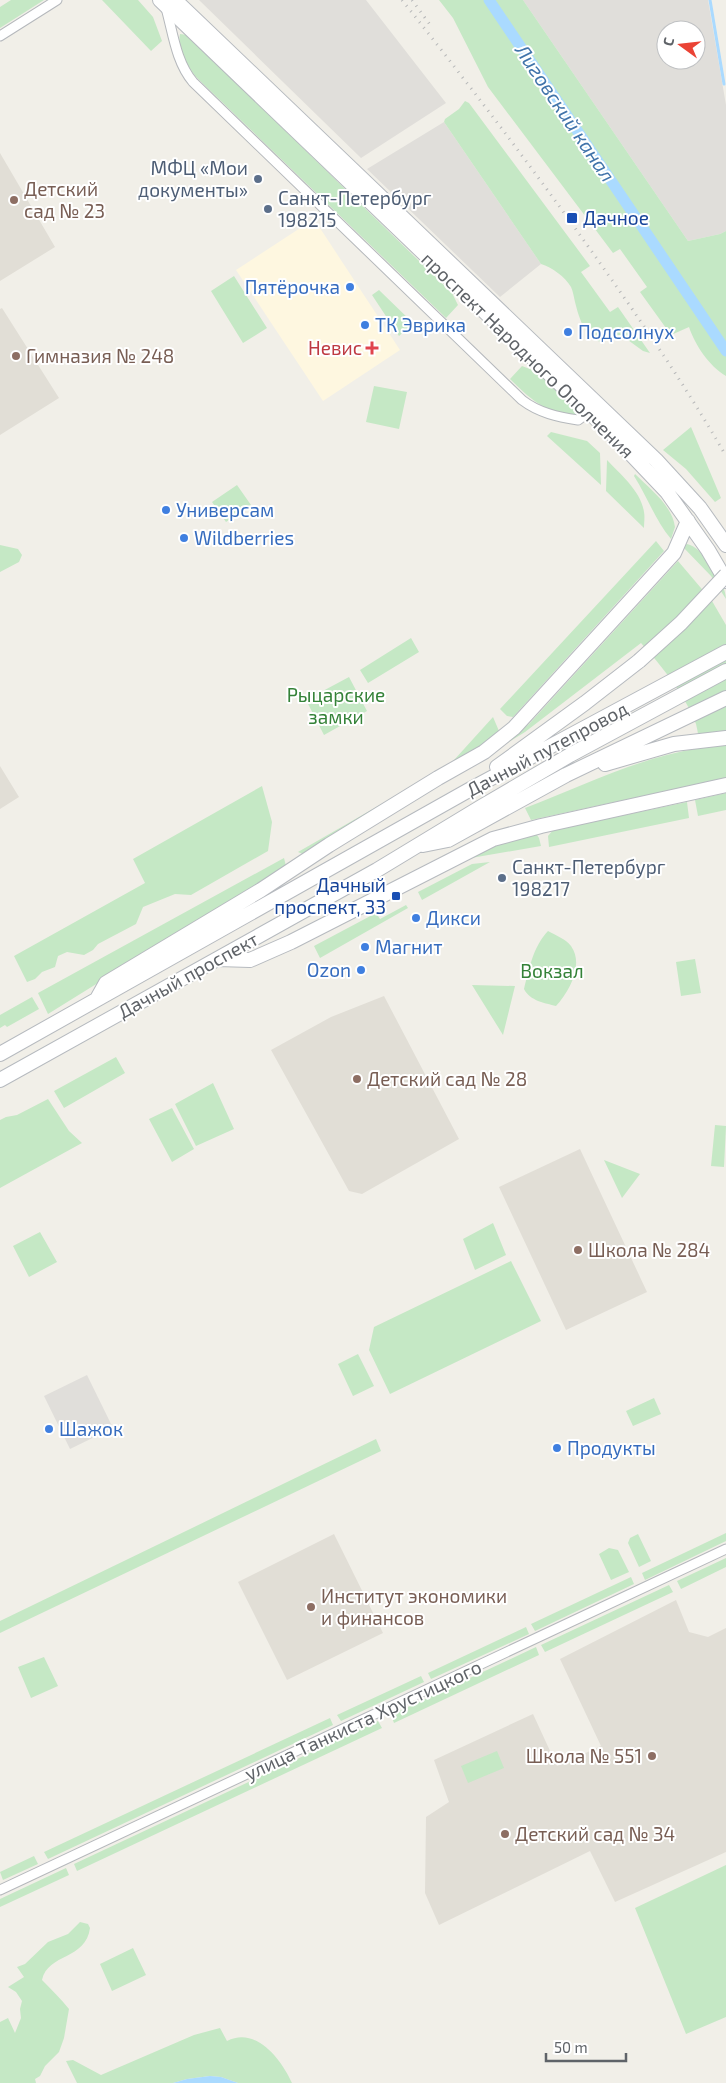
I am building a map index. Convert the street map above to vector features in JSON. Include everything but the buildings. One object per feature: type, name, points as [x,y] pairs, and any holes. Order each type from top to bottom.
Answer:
[{"type":"main road","name":"проспект Народного Ополчения","points":[[167,2],[594,408],[656,460],[688,494],[726,545]]},
{"type":"main road","name":"проспект Народного Ополчения","points":[[594,408],[688,521],[726,581]]},
{"type":"main road","points":[[96,1000],[106,983],[262,890],[338,840],[484,752],[514,728],[674,553],[688,521]]},
{"type":"main road","points":[[470,790],[585,704],[651,650],[686,618],[726,575]]},
{"type":"main road","name":"Дачный путепровод","points":[[369,847],[470,790],[726,652]]},
{"type":"main road","name":"Дачный путепровод","points":[[377,870],[570,755],[726,671]]},
{"type":"main road","points":[[412,848],[448,840],[566,775],[726,698]]},
{"type":"main road","points":[[566,775],[674,744],[726,738]]},
{"type":"main road","points":[[217,959],[250,960],[291,942],[493,839],[550,824],[726,786]]},
{"type":"main road","name":"Дачный проспект","points":[[0,1054],[369,847]]},
{"type":"main road","name":"Дачный проспект","points":[[0,1080],[377,870]]},
{"type":"street","points":[[0,36],[57,0]]},
{"type":"street","points":[[167,2],[181,64],[193,82],[500,380],[522,400],[539,411],[578,420],[594,408]]},
{"type":"street","name":"улица Танкиста Хрустицкого","points":[[0,1890],[726,1549]]},
{"type":"shaded area","points":[[199,0],[366,0],[446,103],[361,158]]},
{"type":"shaded area","points":[[523,0],[708,0],[726,105],[726,231],[688,241]]},
{"type":"shaded area","points":[[444,122],[541,264],[500,297],[367,169]]},
{"type":"shaded area","name":"Детский сад № 23","points":[[0,153],[55,247],[0,281]]},
{"type":"shaded area","points":[[314,219],[400,350],[323,401],[236,270]]},
{"type":"shaded area","name":"Гимназия № 248","points":[[2,308],[59,398],[0,435],[0,309]]},
{"type":"shaded area","points":[[0,766],[19,797],[0,809]]},
{"type":"shaded area","name":"Детский сад № 28","points":[[384,996],[459,1139],[362,1194],[349,1191],[271,1050],[331,1017]]},
{"type":"shaded area","name":"Школа № 284","points":[[580,1149],[647,1292],[566,1330],[499,1187]]},
{"type":"shaded area","points":[[87,1375],[113,1428],[70,1449],[44,1396]]},
{"type":"shaded area","name":"Институт экономики и финансов","points":[[334,1534],[383,1633],[287,1680],[238,1582]]},
{"type":"shaded area","name":"Школа № 551","points":[[676,1600],[689,1632],[708,1637],[726,1628],[726,1852],[615,1902],[590,1851],[439,1925],[425,1893],[426,1817],[449,1802],[434,1760],[533,1714],[557,1766],[601,1746],[560,1659]]},
{"type":"green space","points":[[11,0],[44,0],[0,28],[0,7]]},
{"type":"green space","points":[[102,0],[138,0],[153,17],[162,41],[151,51]]},
{"type":"green space","points":[[439,0],[523,0],[688,241],[726,231],[726,376],[714,367],[703,354],[689,327],[671,335],[640,292],[647,287],[620,249],[613,253],[488,87],[453,18]]},
{"type":"green space","points":[[180,34],[187,35],[452,293],[458,305],[446,318],[196,77],[183,57],[179,39]]},
{"type":"green space","points":[[465,101],[469,103],[590,266],[581,272],[610,312],[618,307],[650,353],[643,351],[621,335],[611,336],[604,342],[592,338],[588,334],[579,315],[571,287],[558,273],[541,264],[444,122]]},
{"type":"green space","points":[[234,276],[267,328],[243,343],[211,291]]},
{"type":"green space","points":[[379,290],[413,323],[399,336],[372,295]]},
{"type":"green space","points":[[522,366],[535,371],[576,410],[576,415],[556,412],[531,399],[510,379]]},
{"type":"green space","points":[[374,386],[407,392],[399,429],[366,422]]},
{"type":"green space","points":[[691,427],[721,498],[715,502],[686,469],[663,450]]},
{"type":"green space","points":[[551,432],[587,441],[600,453],[601,485],[547,436]]},
{"type":"green space","points":[[607,460],[629,483],[639,497],[644,512],[644,528],[606,491]]},
{"type":"green space","points":[[635,474],[660,498],[670,512],[675,527],[671,539],[656,516],[634,476]]},
{"type":"green space","points":[[237,485],[251,505],[226,522],[212,502]]},
{"type":"green space","points":[[656,541],[664,551],[513,717],[507,716],[500,709]]},
{"type":"green space","points":[[687,544],[700,552],[718,575],[726,599],[711,576],[682,546]]},
{"type":"green space","points":[[0,545],[18,549],[22,555],[19,562],[0,572]]},
{"type":"green space","points":[[678,561],[712,601],[726,625],[726,778],[531,820],[525,808],[654,758],[700,748],[692,713],[665,671],[641,643],[525,732],[494,751],[529,724]]},
{"type":"green space","points":[[411,638],[419,652],[368,683],[360,670]]},
{"type":"green space","name":"Рыцарские замки","points":[[349,677],[367,711],[324,735],[306,700]]},
{"type":"green space","points":[[493,717],[499,731],[482,747],[445,770]]},
{"type":"green space","points":[[262,786],[272,822],[268,851],[191,895],[175,894],[143,907],[136,924],[98,944],[93,950],[84,955],[67,952],[58,956],[55,967],[42,972],[35,979],[27,982],[14,956],[145,883],[133,859]]},
{"type":"green space","points":[[726,793],[726,810],[698,816],[695,800]]},
{"type":"green space","points":[[392,798],[305,855],[298,852]]},
{"type":"green space","points":[[687,802],[689,818],[549,847],[548,836],[553,830]]},
{"type":"green space","points":[[535,832],[541,846],[471,858],[495,845]]},
{"type":"green space","points":[[284,858],[286,866],[48,1014],[38,993]]},
{"type":"green space","points":[[490,862],[422,900],[418,892],[472,864]]},
{"type":"green space","points":[[406,905],[408,908],[320,958],[314,946],[376,913],[380,919]]},
{"type":"green space","name":"Вокзал","points":[[548,931],[571,946],[575,953],[576,961],[574,977],[566,993],[556,1006],[534,999],[524,989],[535,951]]},
{"type":"green space","points":[[695,959],[701,993],[681,996],[676,962]]},
{"type":"green space","points":[[472,985],[515,986],[503,1035]]},
{"type":"green space","points":[[32,997],[39,1009],[7,1027],[5,1025],[0,1028],[0,1015]]},
{"type":"green space","points":[[116,1057],[125,1073],[64,1108],[54,1091]]},
{"type":"green space","points":[[213,1083],[234,1129],[196,1146],[175,1104]]},
{"type":"green space","points":[[48,1099],[69,1131],[82,1143],[0,1188],[0,1120],[17,1115]]},
{"type":"green space","points":[[172,1108],[194,1149],[172,1162],[149,1119]]},
{"type":"green space","points":[[715,1125],[726,1126],[724,1167],[711,1166]]},
{"type":"green space","points":[[604,1160],[640,1174],[622,1198]]},
{"type":"green space","points":[[493,1223],[506,1255],[475,1270],[463,1239]]},
{"type":"green space","points":[[40,1232],[57,1262],[29,1277],[13,1246]]},
{"type":"green space","points":[[511,1261],[541,1321],[390,1394],[369,1350],[374,1327]]},
{"type":"green space","points":[[358,1354],[374,1386],[353,1396],[338,1364]]},
{"type":"green space","points":[[654,1398],[661,1414],[633,1426],[626,1411]]},
{"type":"green space","points":[[376,1439],[381,1451],[0,1633],[0,1621]]},
{"type":"green space","points":[[726,1533],[726,1541],[645,1580],[642,1573]]},
{"type":"green space","points":[[638,1534],[651,1561],[639,1567],[628,1543],[630,1538]]},
{"type":"green space","points":[[609,1548],[618,1550],[629,1572],[611,1580],[599,1554]]},
{"type":"green space","points":[[726,1558],[726,1567],[681,1589],[677,1581]]},
{"type":"green space","points":[[631,1577],[634,1584],[535,1631],[531,1624]]},
{"type":"green space","points":[[669,1585],[673,1592],[545,1652],[541,1645]]},
{"type":"green space","points":[[526,1627],[529,1634],[431,1679],[428,1673]]},
{"type":"green space","points":[[536,1647],[539,1655],[394,1723],[391,1715]]},
{"type":"green space","points":[[44,1657],[58,1686],[31,1698],[18,1667]]},
{"type":"green space","points":[[421,1676],[424,1682],[341,1721],[337,1715]]},
{"type":"green space","points":[[330,1718],[333,1725],[48,1859],[44,1852]]},
{"type":"green space","points":[[378,1721],[382,1728],[77,1871],[74,1864]]},
{"type":"green space","points":[[497,1751],[504,1768],[468,1783],[461,1766]]},
{"type":"green space","points":[[34,1856],[38,1864],[3,1880],[0,1872]]},
{"type":"green space","points":[[726,1865],[726,2017],[686,2034],[635,1908]]},
{"type":"green space","points":[[66,1868],[69,1875],[0,1907],[0,1899]]},
{"type":"green space","points":[[80,1922],[88,1924],[90,1928],[82,1946],[51,1965],[42,1980],[69,2009],[64,2038],[59,2052],[45,2066],[40,2076],[35,2079],[36,2083],[0,2083],[0,2022],[8,2018],[15,2033],[21,2018],[20,2009],[22,2001],[16,1992],[8,1987],[24,1977],[17,1967],[25,1964],[48,1942],[68,1934]]},
{"type":"green space","points":[[133,1948],[146,1975],[112,1991],[100,1964]]},
{"type":"green space","points":[[220,2028],[227,2041],[248,2038],[266,2047],[281,2064],[292,2083],[238,2083],[221,2077],[210,2076],[173,2083],[77,2083],[66,2061],[73,2060],[101,2075],[194,2035]]},
{"type":"water","points":[[210,2076],[221,2077],[238,2083],[173,2083],[187,2079]]},
{"type":"waterway","name":"Лиговский канал","points":[[489,0],[726,351]]},
{"type":"waterway","points":[[710,0],[724,84]]},
{"type":"railway","points":[[402,0],[578,232],[635,313],[697,407],[726,456]]},
{"type":"railway","points":[[412,0],[431,26]]},
{"type":"place","name":"МФЦ «Мои документы»","points":[[258,179]]},
{"type":"place","name":"Детский сад № 23","points":[[14,200]]},
{"type":"place","name":"Санкт-Петербург 198215","points":[[268,209]]},
{"type":"place","name":"Дачное","points":[[572,218]]},
{"type":"place","name":"Пятёрочка","points":[[350,287]]},
{"type":"place","name":"ТК Эврика","points":[[365,325]]},
{"type":"place","name":"Подсолнух","points":[[568,332]]},
{"type":"place","name":"Невис","points":[[372,348]]},
{"type":"place","name":"Гимназия № 248","points":[[16,356]]},
{"type":"place","name":"Универсам","points":[[166,510]]},
{"type":"place","name":"Wildberries","points":[[184,538]]},
{"type":"place","name":"Санкт-Петербург 198217","points":[[502,878]]},
{"type":"place","name":"Дачный проспект, 33","points":[[396,896]]},
{"type":"place","name":"Дикси","points":[[416,918]]},
{"type":"place","name":"Магнит","points":[[365,947]]},
{"type":"place","name":"Ozon","points":[[361,970]]},
{"type":"place","name":"Детский сад № 28","points":[[357,1079]]},
{"type":"place","name":"Школа № 284","points":[[578,1250]]},
{"type":"place","name":"Шажок","points":[[49,1429]]},
{"type":"place","name":"Продукты","points":[[557,1448]]},
{"type":"place","name":"Институт экономики и финансов","points":[[311,1607]]},
{"type":"place","name":"Школа № 551","points":[[652,1756]]},
{"type":"place","name":"Детский сад № 34","points":[[505,1834]]}]
